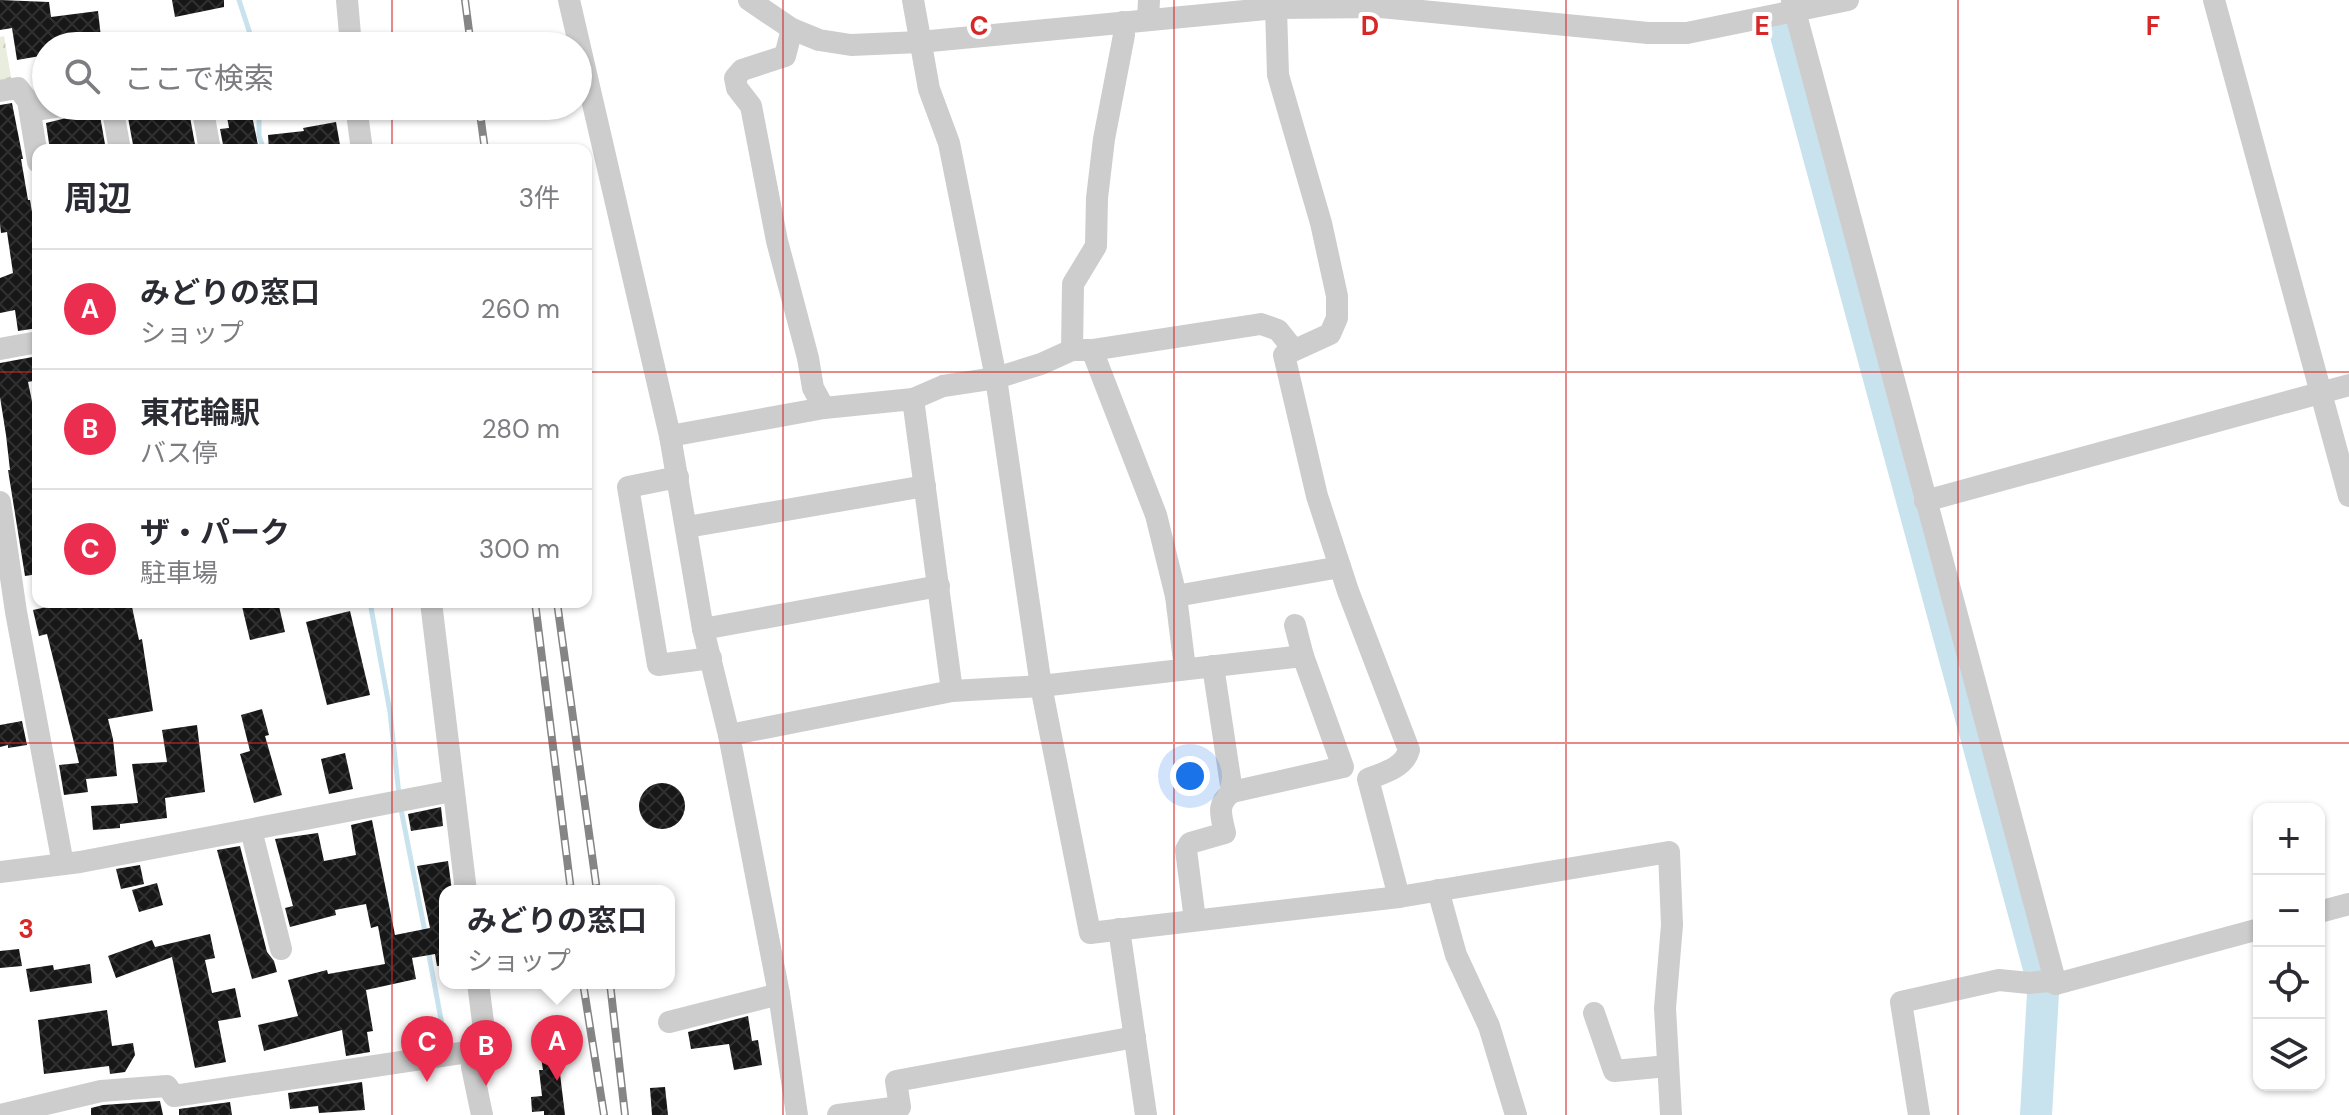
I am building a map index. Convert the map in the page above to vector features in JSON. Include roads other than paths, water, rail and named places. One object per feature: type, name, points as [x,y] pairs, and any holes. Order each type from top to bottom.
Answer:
[{"type":"street","points":[[347,0],[350,32]]},
{"type":"street","points":[[569,0],[576,32]]},
{"type":"street","points":[[749,0],[819,40],[851,45],[920,42],[1123,22],[1148,10],[1276,8],[1381,7],[1648,33],[1687,33],[1794,6],[1848,0]]},
{"type":"street","points":[[913,0],[929,89],[949,143],[996,378],[1041,686],[1090,933],[1399,897],[1669,852],[1672,925],[1665,1008],[1671,1115]]},
{"type":"street","points":[[2214,0],[2349,496]]},
{"type":"street","points":[[1794,6],[1925,501],[2046,982]]},
{"type":"street","points":[[1276,8],[1278,75],[1321,223],[1337,296],[1337,318],[1330,334],[1284,355],[1317,496],[1340,567],[1409,750],[1407,759],[1397,767],[1368,779],[1399,897]]},
{"type":"street","points":[[783,17],[785,56],[742,70],[735,78],[737,88],[751,106],[777,241],[813,388],[824,408]]},
{"type":"street","points":[[1123,22],[1124,35],[1104,139],[1097,198],[1096,246],[1073,284],[1082,350],[1156,515],[1176,596],[1185,669]]},
{"type":"street","points":[[0,91],[18,88],[28,101],[35,144]]},
{"type":"street","points":[[592,99],[670,436],[703,629],[729,735],[779,994],[797,1115]]},
{"type":"street","points":[[115,120],[119,144]]},
{"type":"street","points":[[205,120],[209,144]]},
{"type":"street","points":[[358,120],[361,144]]},
{"type":"street","points":[[670,436],[824,408],[913,399],[943,386],[996,378],[1082,350],[1261,324],[1278,330],[1294,350]]},
{"type":"street","points":[[0,349],[32,343]]},
{"type":"street","points":[[1925,501],[2349,385]]},
{"type":"street","points":[[913,399],[952,691]]},
{"type":"street","points":[[678,477],[628,487],[658,665],[711,658]]},
{"type":"street","points":[[687,527],[925,486]]},
{"type":"street","points":[[0,502],[16,612],[63,864]]},
{"type":"street","points":[[1176,596],[1340,567]]},
{"type":"street","points":[[703,629],[939,586]]},
{"type":"street","points":[[432,608],[465,885]]},
{"type":"street","points":[[1195,920],[1186,850],[1190,843],[1225,833],[1219,808],[1223,799],[1232,792],[1343,767],[1295,625]]},
{"type":"street","points":[[729,735],[952,691],[1041,686],[1303,656]]},
{"type":"street","points":[[1213,666],[1232,792]]},
{"type":"street","points":[[0,872],[63,864],[452,791]]},
{"type":"street","points":[[251,830],[281,949]]},
{"type":"street","points":[[1438,890],[1456,955],[1489,1026],[1516,1115]]},
{"type":"street","points":[[2325,910],[2349,904]]},
{"type":"street","points":[[1119,929],[1146,1115]]},
{"type":"street","points":[[1919,1115],[1901,1002],[1999,980],[2046,982],[2253,930]]},
{"type":"street","points":[[479,989],[484,1030],[472,1067],[482,1115]]},
{"type":"street","points":[[669,1022],[779,994]]},
{"type":"street","points":[[1594,1013],[1614,1071],[1668,1066]]},
{"type":"street","points":[[838,1115],[900,1107],[896,1081],[1135,1037]]},
{"type":"street","points":[[0,1115],[101,1091],[167,1086],[174,1096],[461,1053],[475,1057]]},
{"type":"waterway","points":[[239,0],[249,32]]},
{"type":"waterway","points":[[1786,35],[2040,972],[2043,993],[2036,1115]]},
{"type":"waterway","points":[[259,120],[262,144]]},
{"type":"waterway","points":[[371,608],[390,712],[399,795]]},
{"type":"waterway","points":[[401,809],[425,932]]},
{"type":"waterway","points":[[428,950],[446,1046]]},
{"type":"railway","points":[[465,0],[469,32]]},
{"type":"railway","points":[[481,120],[484,144]]},
{"type":"railway","points":[[536,608],[570,885]]},
{"type":"railway","points":[[558,608],[596,885]]},
{"type":"railway","points":[[584,989],[604,1115]]},
{"type":"railway","points":[[611,989],[625,1115]]},
{"type":"place","name":"みどりの窓口","points":[[557,1081]]},
{"type":"place","name":"ザ・パーク","points":[[427,1082]]},
{"type":"place","name":"東花輪駅","points":[[486,1086]]}]
